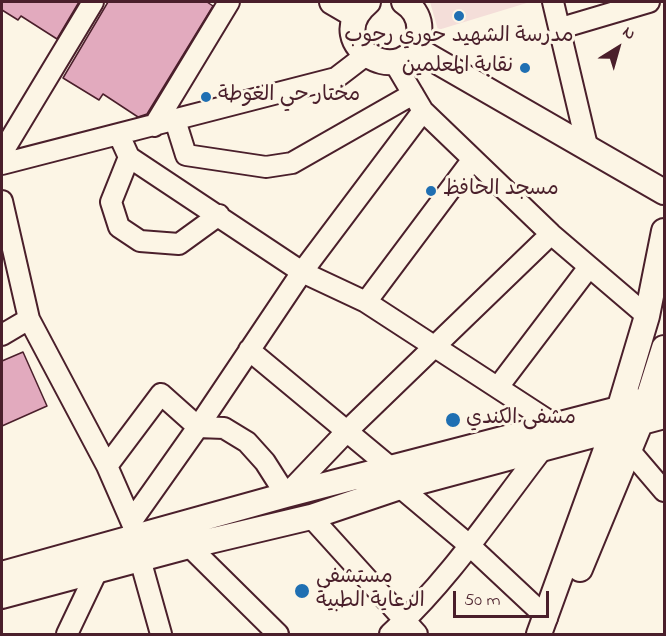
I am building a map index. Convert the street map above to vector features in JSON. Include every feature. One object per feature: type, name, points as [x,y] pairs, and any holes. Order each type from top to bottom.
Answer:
[{"type":"main road","points":[[332,2],[362,9],[354,37],[366,55],[374,60],[394,62],[408,54],[418,39],[418,19],[404,2]]},
{"type":"main road","points":[[414,48],[664,192]]},
{"type":"main road","points":[[546,629],[616,419],[647,316],[664,231]]},
{"type":"main road","points":[[546,629],[639,424],[659,403],[664,348]]},
{"type":"main road","points":[[2,578],[135,527],[286,495],[396,478],[544,447],[659,403]]},
{"type":"main road","points":[[2,578],[97,571],[311,517],[396,478],[555,425],[616,419],[639,424]]},
{"type":"street","points":[[2,153],[93,2]]},
{"type":"street","points":[[154,126],[229,2]]},
{"type":"street","points":[[553,2],[561,28],[588,150]]},
{"type":"street","points":[[561,28],[649,2]]},
{"type":"street","points":[[2,164],[336,78],[366,55]]},
{"type":"street","points":[[394,62],[418,103],[473,159],[550,234],[647,316]]},
{"type":"street","points":[[175,120],[186,155],[266,167],[292,163],[418,103]]},
{"type":"street","points":[[135,527],[249,350],[418,103]]},
{"type":"street","points":[[118,135],[129,157],[302,272],[366,302],[555,425]]},
{"type":"street","points":[[129,157],[111,202],[119,227],[140,241],[179,244],[219,215]]},
{"type":"street","points":[[366,302],[473,159]]},
{"type":"street","points":[[2,201],[29,319],[107,466],[135,527]]},
{"type":"street","points":[[107,466],[161,394],[198,427],[224,428],[248,442],[266,462],[286,495],[348,430],[550,234]]},
{"type":"street","points":[[498,387],[589,267]]},
{"type":"street","points":[[2,335],[29,319]]},
{"type":"street","points":[[249,350],[348,430],[469,545],[546,629]]},
{"type":"street","points":[[311,517],[404,630],[544,447]]},
{"type":"street","points":[[629,450],[664,491]]},
{"type":"street","points":[[189,546],[278,634]]},
{"type":"street","points":[[140,559],[161,634]]},
{"type":"street","points":[[67,634],[97,571]]},
{"type":"shaded area","name":"مدرسة الشهيد حوري رجوب","points":[[430,2],[530,2],[438,30]]},
{"type":"building","points":[[2,2],[79,2],[57,39],[21,16],[18,20],[2,10]]},
{"type":"building","points":[[108,2],[207,2],[213,6],[147,114],[138,117],[103,94],[99,100],[63,78]]},
{"type":"building","points":[[23,352],[47,406],[2,426],[2,361]]},
{"type":"place","name":"مدرسة الشهيد حوري رجوب","points":[[459,16]]},
{"type":"place","name":"نقابة المعلمين","points":[[525,68]]},
{"type":"place","name":"مختار حي الغوطة","points":[[206,97]]},
{"type":"place","name":"مسجد الحافظ","points":[[431,191]]},
{"type":"place","name":"مشفى الكندي","points":[[453,420]]},
{"type":"place","name":"مستشفى الرعاية الطبية","points":[[302,591]]}]
